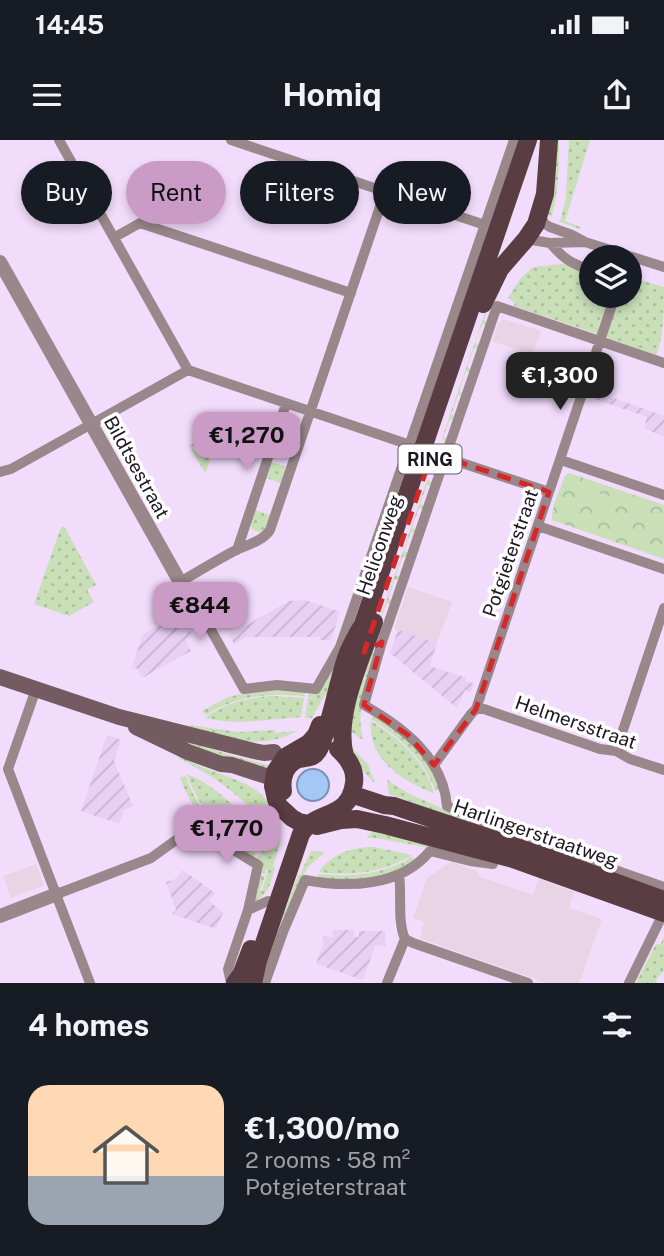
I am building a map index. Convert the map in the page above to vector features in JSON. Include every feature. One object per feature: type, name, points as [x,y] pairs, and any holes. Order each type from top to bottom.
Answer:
[{"type":"main road","name":"Heliconweg","points":[[427,451],[528,140]]},
{"type":"main road","name":"Heliconweg","points":[[345,756],[342,739],[343,691],[363,624],[489,290],[500,270],[526,239],[539,214],[545,194],[549,140]]},
{"type":"main road","points":[[516,174],[526,172],[538,177],[545,194]]},
{"type":"main road","points":[[504,211],[511,231],[526,239]]},
{"type":"main road","points":[[0,677],[119,717],[254,751],[333,746],[345,756],[351,766],[353,786],[345,805],[301,834],[258,961],[254,983]]},
{"type":"main road","name":"Heliconweg","points":[[277,788],[277,768],[302,748],[329,702],[343,691]]},
{"type":"main road","points":[[119,717],[176,747],[221,764],[269,777],[299,812],[326,820]]},
{"type":"main road","points":[[302,748],[329,754],[345,777],[346,789],[353,786]]},
{"type":"main road","points":[[302,748],[313,756],[299,759],[287,769],[277,788],[279,806],[292,818],[326,820]]},
{"type":"main road","name":"Harlingerstraatweg","points":[[353,786],[384,806],[394,806],[546,857],[664,900]]},
{"type":"main road","name":"Harlingerstraatweg","points":[[326,820],[349,811],[362,812],[423,828],[449,842],[513,859],[664,913]]},
{"type":"main road","points":[[233,983],[245,964],[286,847],[289,827],[285,812]]},
{"type":"street","points":[[59,140],[188,370],[549,492]]},
{"type":"street","points":[[231,140],[258,144],[373,187]]},
{"type":"street","name":"Heliconweg","points":[[434,765],[408,735],[364,705],[485,225],[514,140]]},
{"type":"street","points":[[539,214],[545,224],[585,242],[664,267]]},
{"type":"street","points":[[471,220],[485,225]]},
{"type":"street","points":[[115,237],[140,223],[351,293]]},
{"type":"street","points":[[180,582],[261,539],[271,530],[374,224]]},
{"type":"street","points":[[526,239],[550,243],[585,242]]},
{"type":"street","points":[[550,243],[562,257],[579,265]]},
{"type":"street","name":"Bildtsestraat","points":[[0,262],[180,582],[244,689]]},
{"type":"street","name":"Heliconweg","points":[[244,689],[277,685],[316,689],[340,647],[350,616],[497,306],[601,342]]},
{"type":"street","name":"Potgieterstraat","points":[[434,765],[471,713],[477,709],[611,308]]},
{"type":"street","points":[[601,342],[664,363]]},
{"type":"street","points":[[0,472],[11,469],[188,370]]},
{"type":"street","points":[[237,550],[286,404]]},
{"type":"street","points":[[561,460],[664,495]]},
{"type":"street","points":[[538,526],[664,569]]},
{"type":"street","points":[[616,751],[664,608]]},
{"type":"street","points":[[355,653],[382,642]]},
{"type":"street","points":[[36,689],[4,770],[57,894],[90,983]]},
{"type":"street","name":"Helmersstraat","points":[[477,709],[484,709],[600,749],[616,751],[630,759],[664,770]]},
{"type":"street","name":"Harlingerstraatweg","points":[[434,765],[440,775],[447,806],[500,830],[664,887]]},
{"type":"street","points":[[0,916],[151,858],[201,822],[224,844],[258,865],[248,910],[228,969],[233,983]]},
{"type":"street","points":[[265,983],[305,880],[355,884],[377,881],[399,874],[417,864],[430,851],[493,864]]},
{"type":"street","points":[[399,874],[402,931],[405,939],[499,978],[528,983]]},
{"type":"street","points":[[248,910],[268,901]]},
{"type":"street","points":[[629,983],[664,913]]},
{"type":"street","points":[[387,983],[405,939]]},
{"type":"highlighted area","points":[[432,453],[549,492],[476,709],[434,765],[408,735],[364,705],[382,642],[364,652]]},
{"type":"shaded area","points":[[503,319],[541,331],[532,355],[492,341],[498,324]]},
{"type":"shaded area","points":[[594,391],[664,416],[664,437],[644,428],[647,417],[592,398]]},
{"type":"shaded area","points":[[408,587],[452,602],[437,643],[394,629]]},
{"type":"shaded area","points":[[305,600],[340,612],[331,640],[320,640],[320,637],[247,637],[234,644],[229,635],[289,601]]},
{"type":"shaded area","points":[[181,614],[193,636],[186,640],[191,651],[142,678],[137,668],[131,669],[143,634]]},
{"type":"shaded area","points":[[398,630],[437,643],[430,666],[466,678],[465,681],[474,684],[471,692],[465,690],[457,708],[390,653]]},
{"type":"shaded area","points":[[107,735],[121,740],[114,761],[133,806],[124,810],[119,824],[81,811]]},
{"type":"shaded area","points":[[451,862],[477,871],[480,877],[533,895],[539,878],[574,892],[569,908],[602,919],[579,983],[546,983],[420,938],[424,922],[413,918],[427,878]]},
{"type":"shaded area","points":[[36,864],[44,885],[11,898],[3,876]]},
{"type":"shaded area","points":[[183,870],[215,893],[209,901],[223,912],[216,929],[172,914],[176,910],[166,882],[175,879]]},
{"type":"shaded area","points":[[333,930],[354,930],[354,937],[359,937],[359,931],[385,931],[385,945],[375,946],[363,980],[316,964],[324,936],[333,937]]},
{"type":"green space","points":[[553,140],[559,140],[559,159],[551,218],[546,210]]},
{"type":"green space","points":[[569,140],[590,140],[565,221],[581,227],[580,229],[560,222],[566,197]]},
{"type":"green space","points":[[563,264],[579,269],[579,308],[607,308],[597,334],[514,306],[515,303],[508,298],[520,279],[533,267]]},
{"type":"green space","points":[[642,281],[664,287],[662,331],[656,355],[609,339],[606,335],[614,308],[642,308]]},
{"type":"green space","points":[[495,289],[500,291],[495,302],[490,300],[484,320],[488,322],[487,325],[482,324],[475,343],[480,345],[479,349],[474,348],[467,367],[471,369],[470,373],[466,371],[459,391],[463,393],[462,396],[458,395],[451,415],[455,416],[454,420],[450,419],[443,437],[448,439],[446,445],[442,438],[488,304]]},
{"type":"green space","points":[[293,415],[300,419],[298,432],[283,427],[286,418]]},
{"type":"green space","points":[[219,431],[206,472],[189,446]]},
{"type":"green space","points":[[272,462],[286,467],[281,483],[266,478]]},
{"type":"green space","points":[[403,472],[410,474],[361,619],[341,657],[328,695],[325,695],[312,718],[305,718],[308,698],[318,699],[308,697],[309,691],[317,693],[344,646],[350,628],[355,629],[358,620],[354,618],[355,614],[360,615],[367,596],[362,594],[364,591],[368,592],[375,572],[370,570],[372,567],[376,568],[383,549],[379,547],[380,544],[384,545],[391,525],[387,523],[388,520],[392,521],[399,501],[395,499],[396,496],[401,497],[407,478],[402,476]]},
{"type":"green space","points":[[569,473],[664,505],[664,559],[552,520],[556,498],[565,476]]},
{"type":"green space","points":[[427,480],[433,482],[432,486],[427,485],[420,504],[425,506],[423,509],[419,508],[412,528],[416,530],[415,533],[411,532],[404,551],[408,553],[407,557],[403,556],[396,575],[400,577],[399,580],[395,579],[388,599],[392,601],[391,604],[387,603],[380,622],[384,624],[383,628],[379,627],[375,636],[380,638],[372,643]]},
{"type":"green space","points":[[595,492],[618,499],[613,513],[591,505]]},
{"type":"green space","points":[[255,510],[270,515],[262,532],[251,528]]},
{"type":"green space","points":[[64,526],[96,585],[87,590],[94,602],[69,616],[34,604],[61,527]]},
{"type":"green space","points":[[375,652],[368,679],[364,677],[367,663],[356,699],[363,679],[368,680],[361,710],[363,740],[349,730],[349,718],[368,655]]},
{"type":"green space","points":[[262,689],[306,691],[304,696],[265,695],[241,699],[206,715],[202,711],[228,697]]},
{"type":"green space","points":[[271,696],[304,698],[301,717],[242,722],[205,718],[236,702]]},
{"type":"green space","points":[[374,714],[395,728],[426,759],[441,789],[435,791],[417,758],[401,741],[371,719]]},
{"type":"green space","points":[[371,721],[391,735],[417,760],[434,793],[399,775],[381,758],[371,735]]},
{"type":"green space","points":[[190,725],[238,732],[297,731],[269,741],[256,742],[188,727]]},
{"type":"green space","points":[[183,736],[220,752],[271,766],[270,773],[185,748]]},
{"type":"green space","points":[[352,748],[368,764],[375,784],[361,768]]},
{"type":"green space","points":[[178,755],[255,789],[269,804],[279,828],[258,811],[255,812],[220,782],[180,759]]},
{"type":"green space","points":[[187,774],[219,793],[265,835],[257,852],[234,838],[205,810]]},
{"type":"green space","points":[[186,776],[197,801],[213,822],[256,853],[253,858],[230,843],[199,814],[180,777]]},
{"type":"green space","points":[[387,780],[408,793],[489,830],[389,794]]},
{"type":"green space","points":[[375,829],[446,851],[366,838]]},
{"type":"green space","points":[[268,836],[280,843],[273,867],[275,868],[269,888],[255,901],[260,875],[265,876],[260,890],[262,891],[268,870],[265,874],[260,873],[256,860],[259,855],[267,858],[260,854]]},
{"type":"green space","points":[[373,847],[412,855],[390,866],[367,872],[319,872],[330,860],[343,853],[357,848]]},
{"type":"green space","points":[[311,851],[325,852],[309,866],[303,876],[274,949],[269,948],[298,875]]},
{"type":"green space","points":[[412,857],[415,862],[379,876],[318,879],[318,874],[355,875],[378,871]]},
{"type":"green space","points":[[664,937],[664,971],[656,983],[636,983],[656,944],[660,945]]},
{"type":"water","points":[[313,769],[325,773],[329,785],[325,797],[313,801],[301,797],[297,785],[301,773]]}]
